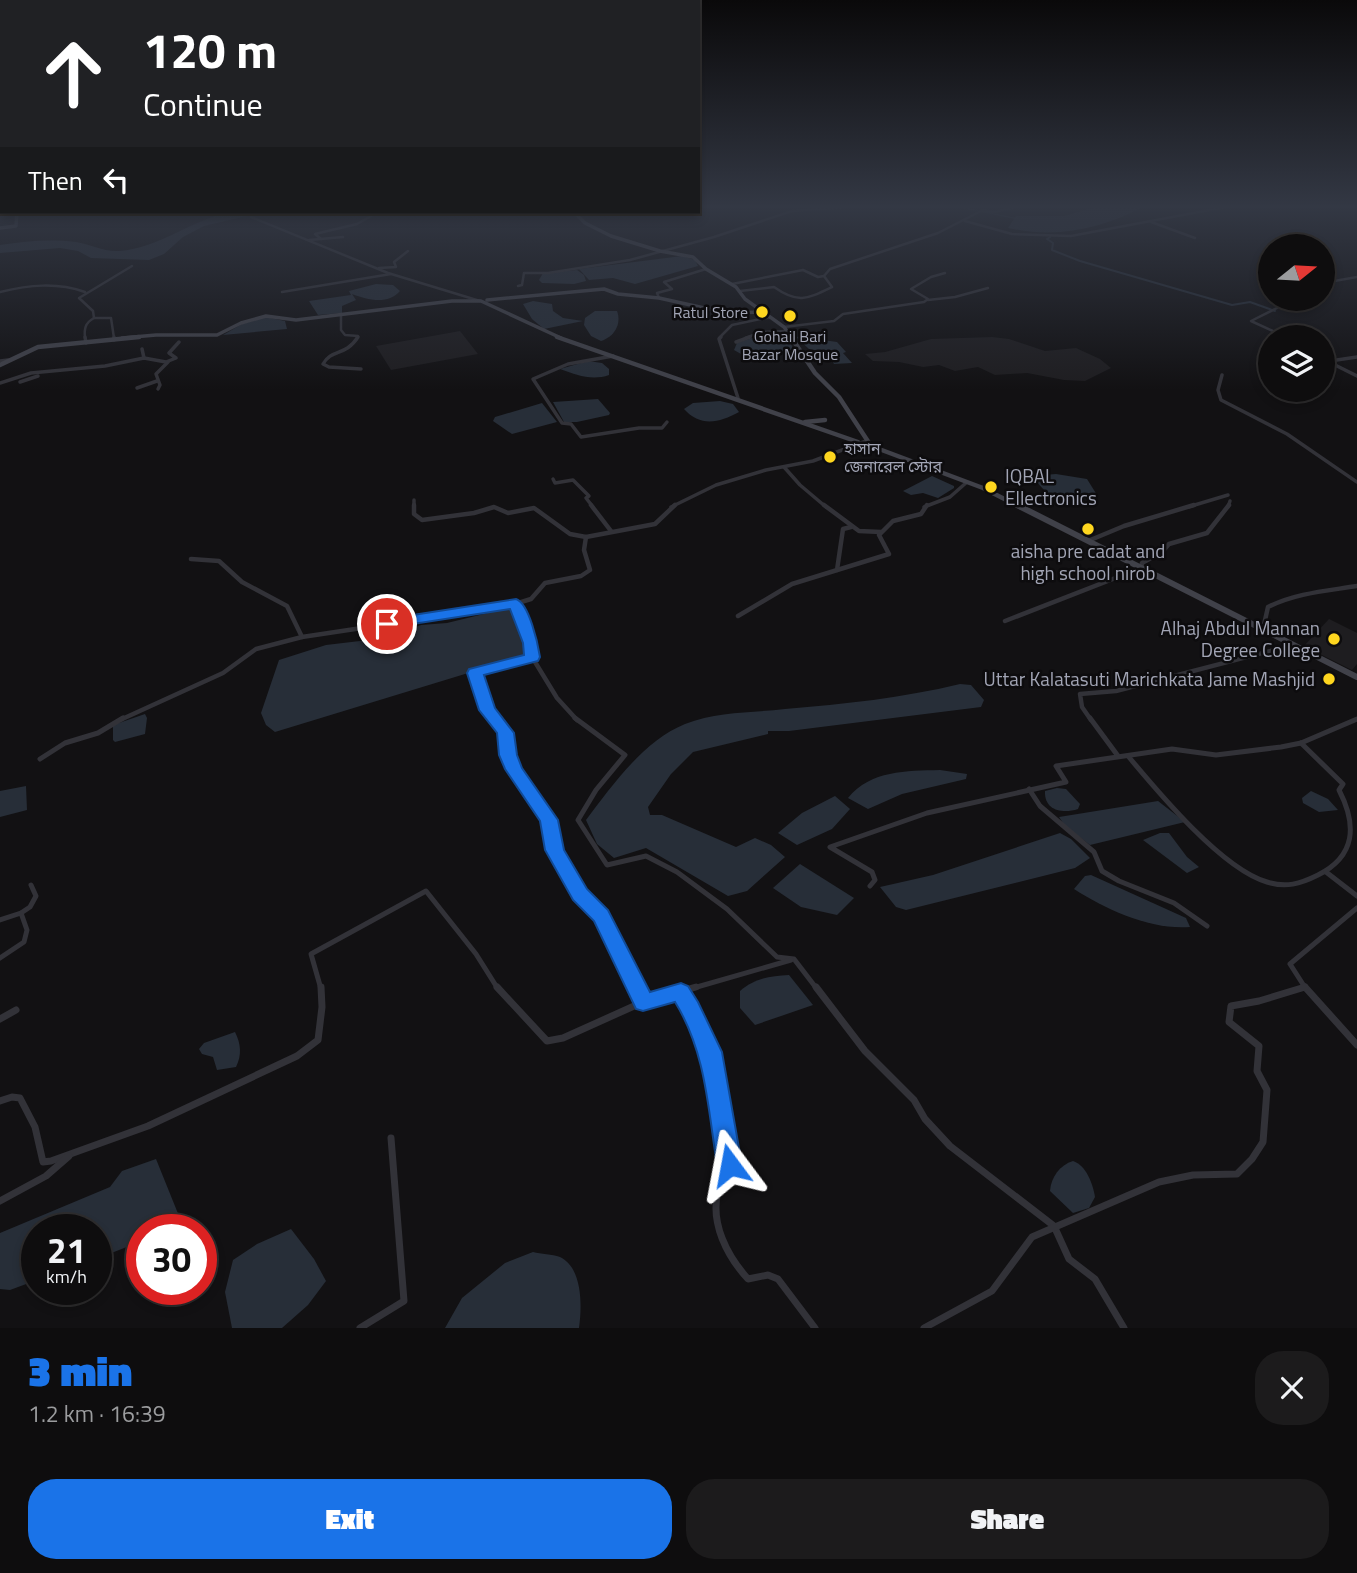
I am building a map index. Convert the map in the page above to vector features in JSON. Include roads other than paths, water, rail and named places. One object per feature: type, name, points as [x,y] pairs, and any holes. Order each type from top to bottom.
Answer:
[{"type":"street","points":[[94,318],[93,311],[79,298],[131,267]]},
{"type":"street","points":[[378,268],[396,267]]},
{"type":"street","points":[[518,286],[522,285],[524,273],[548,273],[587,267]]},
{"type":"street","points":[[704,267],[736,287],[745,299],[785,329],[815,373],[839,397],[866,441],[883,451],[967,482],[1357,677]]},
{"type":"street","points":[[824,276],[837,267]]},
{"type":"street","points":[[378,268],[481,301],[575,345],[738,398],[858,442]]},
{"type":"street","points":[[659,298],[658,292],[672,289],[664,282],[706,269]]},
{"type":"street","points":[[803,270],[824,276],[832,287],[808,298],[788,298],[774,287],[736,287],[803,270]]},
{"type":"street","points":[[928,300],[911,289],[944,273]]},
{"type":"street","points":[[282,292],[392,274]]},
{"type":"street","points":[[1335,281],[1357,277]]},
{"type":"street","points":[[0,292],[54,283],[85,292]]},
{"type":"street","points":[[736,342],[762,332],[834,321],[843,314],[955,298],[988,288]]},
{"type":"street","points":[[0,363],[38,347],[168,334],[216,335],[241,323],[266,316],[296,320],[452,301],[481,301],[555,292],[604,289],[634,297],[659,298],[727,313],[764,312]]},
{"type":"street","points":[[1260,325],[1251,321],[1269,312]]},
{"type":"street","points":[[341,314],[341,332],[358,336],[351,348],[327,357],[323,364],[329,367],[361,369]]},
{"type":"street","points":[[738,398],[719,339],[732,325],[771,317]]},
{"type":"street","points":[[86,343],[85,329],[88,321],[94,318],[111,318],[114,340]]},
{"type":"street","points":[[158,389],[158,371],[176,358],[169,353],[179,342]]},
{"type":"street","points":[[142,349],[144,358]]},
{"type":"street","points":[[613,356],[568,364],[533,380],[562,423],[571,424],[580,437],[639,428],[662,428],[667,422]]},
{"type":"street","points":[[1335,359],[1357,357]]},
{"type":"street","points":[[0,383],[31,373],[105,366],[144,358],[168,362]]},
{"type":"street","points":[[1335,365],[1357,376]]},
{"type":"street","points":[[20,382],[42,374]]},
{"type":"street","points":[[1222,375],[1218,390],[1222,400],[1287,434],[1357,482]]},
{"type":"street","points":[[137,388],[157,381]]},
{"type":"street","points":[[804,422],[825,420]]},
{"type":"street","points":[[414,500],[414,514],[422,520],[474,513],[494,507],[508,513],[534,508],[570,534],[586,537],[660,522],[671,507],[716,485],[813,461],[866,441]]},
{"type":"street","points":[[784,467],[800,485],[851,527],[859,531],[881,532]]},
{"type":"street","points":[[553,479],[555,483],[573,480],[587,493],[589,496],[586,499],[612,531]]},
{"type":"street","points":[[738,616],[792,584],[889,554],[880,539],[881,532],[893,521],[920,514],[924,506],[950,497],[967,482]]},
{"type":"street","points":[[1087,541],[1124,526],[1227,495]]},
{"type":"street","points":[[1141,568],[1142,563],[1162,552],[1169,544],[1207,533],[1230,501]]},
{"type":"street","points":[[837,570],[840,534],[843,529],[851,527]]},
{"type":"street","points":[[40,759],[65,744],[98,733],[123,717],[166,701],[223,673],[256,649],[302,636],[516,604],[531,599],[545,583],[581,576],[590,570],[582,545],[586,537]]},
{"type":"street","points":[[191,559],[219,561],[242,582],[287,606],[302,636]]},
{"type":"street","points":[[1005,621],[1141,568]]},
{"type":"street","points":[[1263,629],[1268,607],[1278,601],[1312,592],[1357,586]]},
{"type":"street","points":[[516,604],[530,643],[532,657],[557,698],[576,719],[625,755],[596,790],[578,820],[607,865],[646,856],[658,862],[677,872],[727,909],[777,957],[794,959],[848,1030],[914,1100],[933,1128],[950,1146],[1054,1226],[1069,1259],[1095,1279],[1124,1328]]},
{"type":"street","points":[[1118,756],[1082,707],[1080,694],[1116,691],[1293,645]]},
{"type":"street","points":[[532,657],[475,673],[480,693],[487,710],[506,733],[508,755],[514,769],[549,820],[555,850],[580,895],[601,915],[628,966],[643,1002]]},
{"type":"street","points":[[870,886],[875,880],[872,872],[830,848],[927,813],[1066,782],[1056,766],[1172,748],[1216,755],[1301,743],[1357,719]]},
{"type":"street","points":[[1127,755],[1158,793],[1220,852],[1251,875],[1265,882],[1287,886],[1299,885],[1326,872],[1347,857],[1351,850],[1356,819],[1351,804],[1339,790],[1343,784],[1301,743]]},
{"type":"street","points":[[1029,789],[1040,806],[1094,852],[1102,871],[1119,881],[1174,903],[1207,926]]},
{"type":"street","points":[[1326,872],[1357,896]]},
{"type":"street","points":[[0,920],[30,907],[36,896],[31,885]]},
{"type":"street","points":[[0,1101],[12,1097],[20,1098],[35,1127],[43,1161],[69,1156],[148,1126],[297,1056],[318,1040],[323,991],[320,973],[311,954],[426,891],[476,954],[490,979],[547,1041],[562,1038],[643,1002],[794,959]]},
{"type":"street","points":[[1357,908],[1290,964],[1305,987],[1357,1045]]},
{"type":"street","points":[[0,958],[24,942],[27,930],[21,913]]},
{"type":"street","points":[[924,1328],[992,1291],[1032,1237],[1054,1226],[1110,1205],[1159,1182],[1193,1175],[1237,1174],[1252,1159],[1263,1142],[1267,1090],[1257,1071],[1259,1046],[1230,1022],[1231,1006],[1259,1002],[1305,987]]},
{"type":"street","points":[[681,992],[711,1052],[730,1165],[721,1176],[716,1210],[722,1241],[738,1269],[748,1279],[768,1275],[778,1279],[814,1328]]},
{"type":"street","points":[[0,1019],[16,1010]]},
{"type":"street","points":[[360,1328],[404,1301],[404,1263],[391,1177],[391,1138]]},
{"type":"street","points":[[0,1201],[61,1167],[69,1156]]},
{"type":"waterway","points":[[1101,267],[1232,305],[1250,302],[1258,305]]},
{"type":"place","name":"Ratul Store","points":[[762,312]]},
{"type":"place","name":"Gohail Bari Bazar Mosque","points":[[790,316]]},
{"type":"place","name":"হাসান জেনারেল স্টোর","points":[[830,457]]},
{"type":"place","name":"IQBAL Ellectronics","points":[[991,487]]},
{"type":"place","name":"aisha pre cadat and high school nirob","points":[[1088,529]]},
{"type":"place","name":"Alhaj Abdul Mannan Degree College","points":[[1334,639]]},
{"type":"place","name":"Uttar Kalatasuti Marichkata Jame Mashjid","points":[[1329,679]]}]
